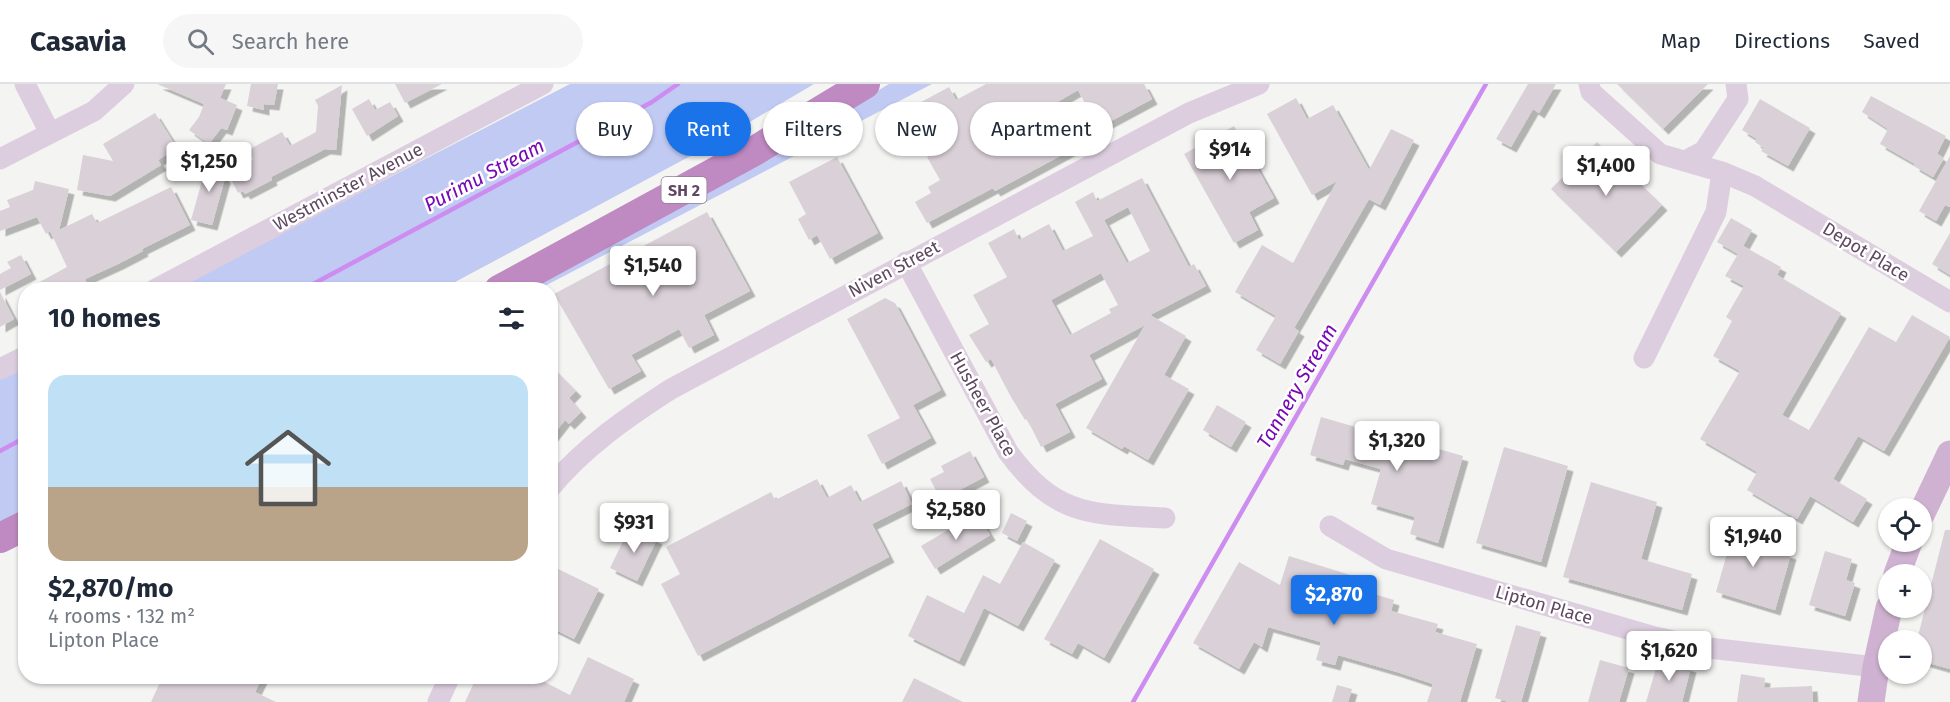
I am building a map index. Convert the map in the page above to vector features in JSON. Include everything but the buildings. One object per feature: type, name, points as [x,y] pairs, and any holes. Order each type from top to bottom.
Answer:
[{"type":"highway","name":"SH 2","points":[[489,282],[727,153],[840,84]]},
{"type":"highway","name":"SH 2","points":[[513,282],[756,150],[865,84]]},
{"type":"highway","points":[[0,538],[18,529]]},
{"type":"highway","points":[[0,554],[18,544]]},
{"type":"main road","points":[[1929,498],[1950,454]]},
{"type":"main road","points":[[1871,702],[1887,618]]},
{"type":"street","points":[[25,84],[50,133]]},
{"type":"street","points":[[0,159],[94,111],[124,84]]},
{"type":"street","name":"Westminster Avenue","points":[[169,282],[543,84]]},
{"type":"street","name":"Niven Street","points":[[558,478],[569,465],[594,443],[671,389],[1189,112],[1259,84]]},
{"type":"street","name":"Depot Place","points":[[1588,84],[1591,92],[1660,154],[1722,172],[1755,186],[1950,302]]},
{"type":"street","points":[[1685,161],[1704,151],[1738,99],[1736,84]]},
{"type":"street","points":[[1644,358],[1716,212],[1722,172]]},
{"type":"street","name":"Husheer Place","points":[[906,262],[1008,452],[1024,474],[1047,494],[1066,504],[1097,514],[1165,518]]},
{"type":"street","points":[[0,369],[18,360]]},
{"type":"street","name":"Lipton Place","points":[[1330,526],[1386,559],[1655,637],[1701,647],[1876,667]]},
{"type":"street","points":[[438,702],[446,684]]},
{"type":"shaded area","points":[[570,84],[814,84],[784,102],[763,102],[763,114],[751,121],[751,102],[665,102],[665,156],[690,156],[455,282],[187,282]]},
{"type":"shaded area","points":[[889,84],[932,84],[897,102],[875,102],[875,114],[863,120],[863,102],[859,102]]},
{"type":"shaded area","points":[[768,156],[794,156],[552,282],[535,282]]},
{"type":"shaded area","points":[[18,369],[18,515],[0,524],[0,378]]},
{"type":"waterway","name":"Purimu Stream","points":[[317,282],[652,102],[678,84]]},
{"type":"waterway","name":"Tannery Stream","points":[[1133,702],[1486,84]]},
{"type":"waterway","name":"Purimu Stream","points":[[0,451],[18,441]]}]
